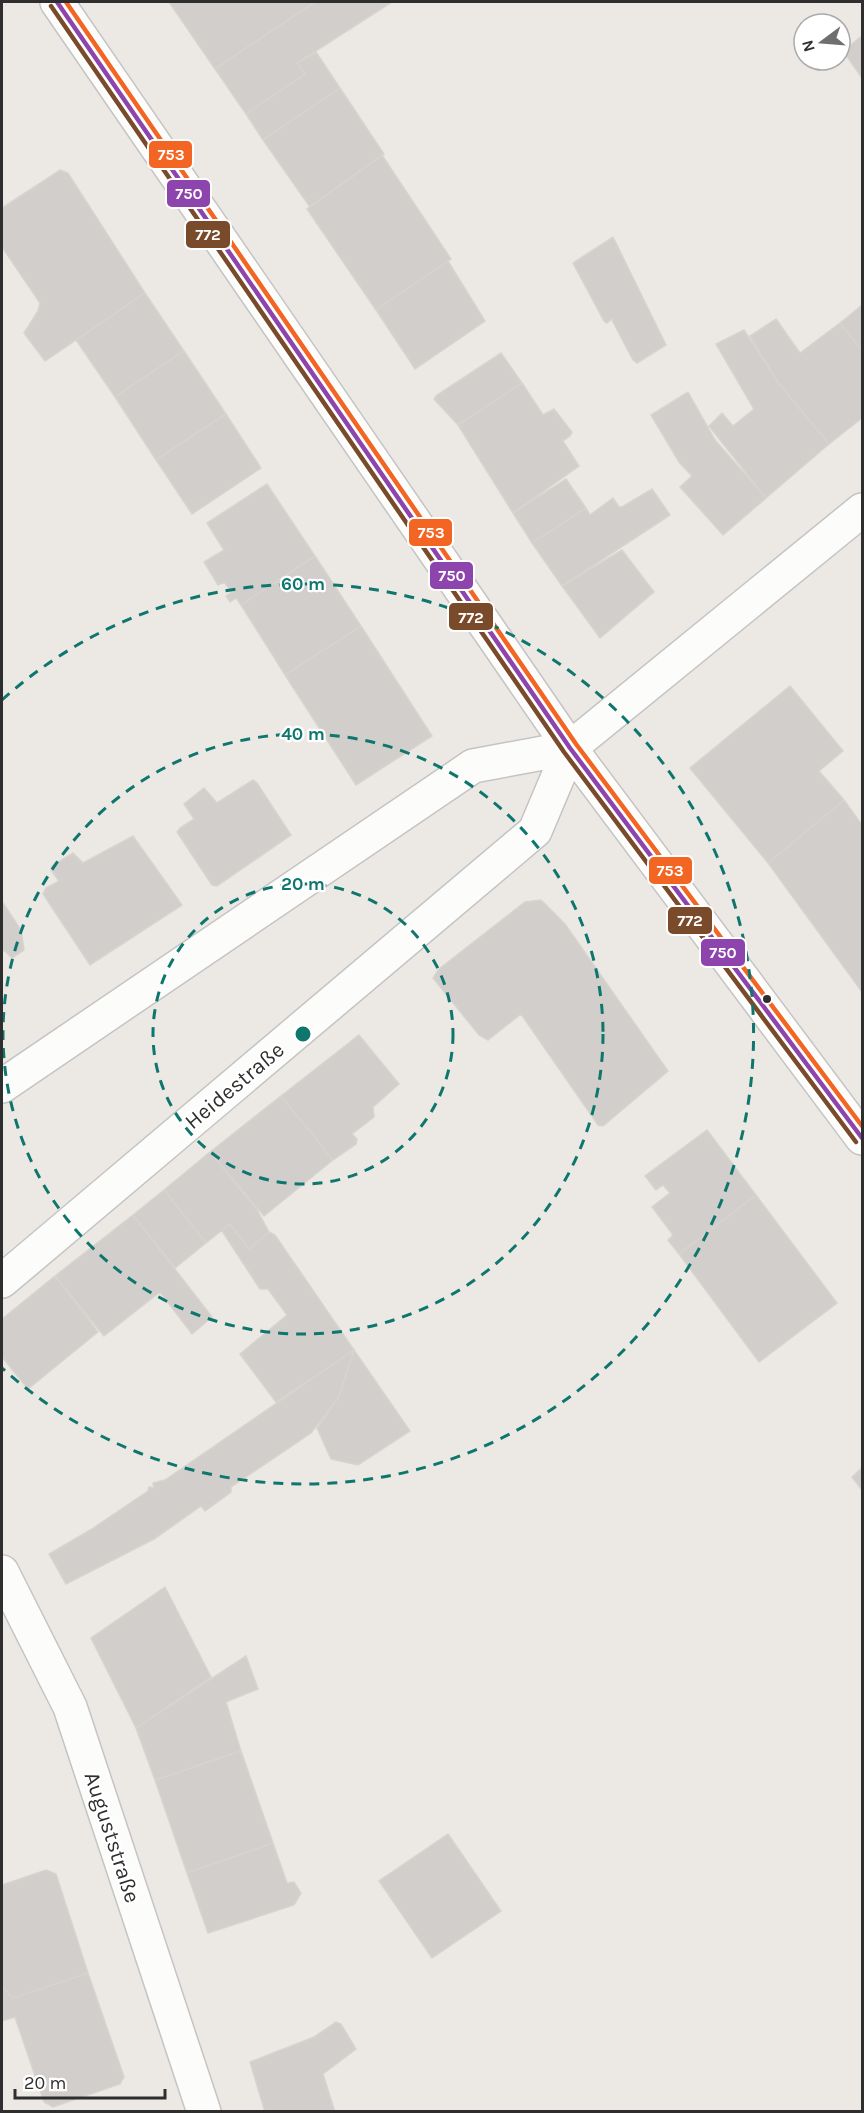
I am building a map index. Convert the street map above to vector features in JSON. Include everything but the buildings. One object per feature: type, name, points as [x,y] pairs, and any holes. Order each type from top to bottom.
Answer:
[{"type":"street","points":[[57,2],[570,748],[862,1138]]},
{"type":"street","name":"Heidestraße","points":[[2,1281],[535,831],[570,748],[862,510]]},
{"type":"street","name":"Heidestraße","points":[[2,1086],[473,766],[570,748]]},
{"type":"street","name":"Auguststraße","points":[[2,1572],[70,1707],[204,2112]]},
{"type":"transit line","name":"750","points":[[57,2],[570,748],[862,1138]]},
{"type":"transit line","name":"753","points":[[66,2],[576,744],[862,1126]]},
{"type":"transit line","name":"772","points":[[51,6],[564,752],[856,1142]]}]
